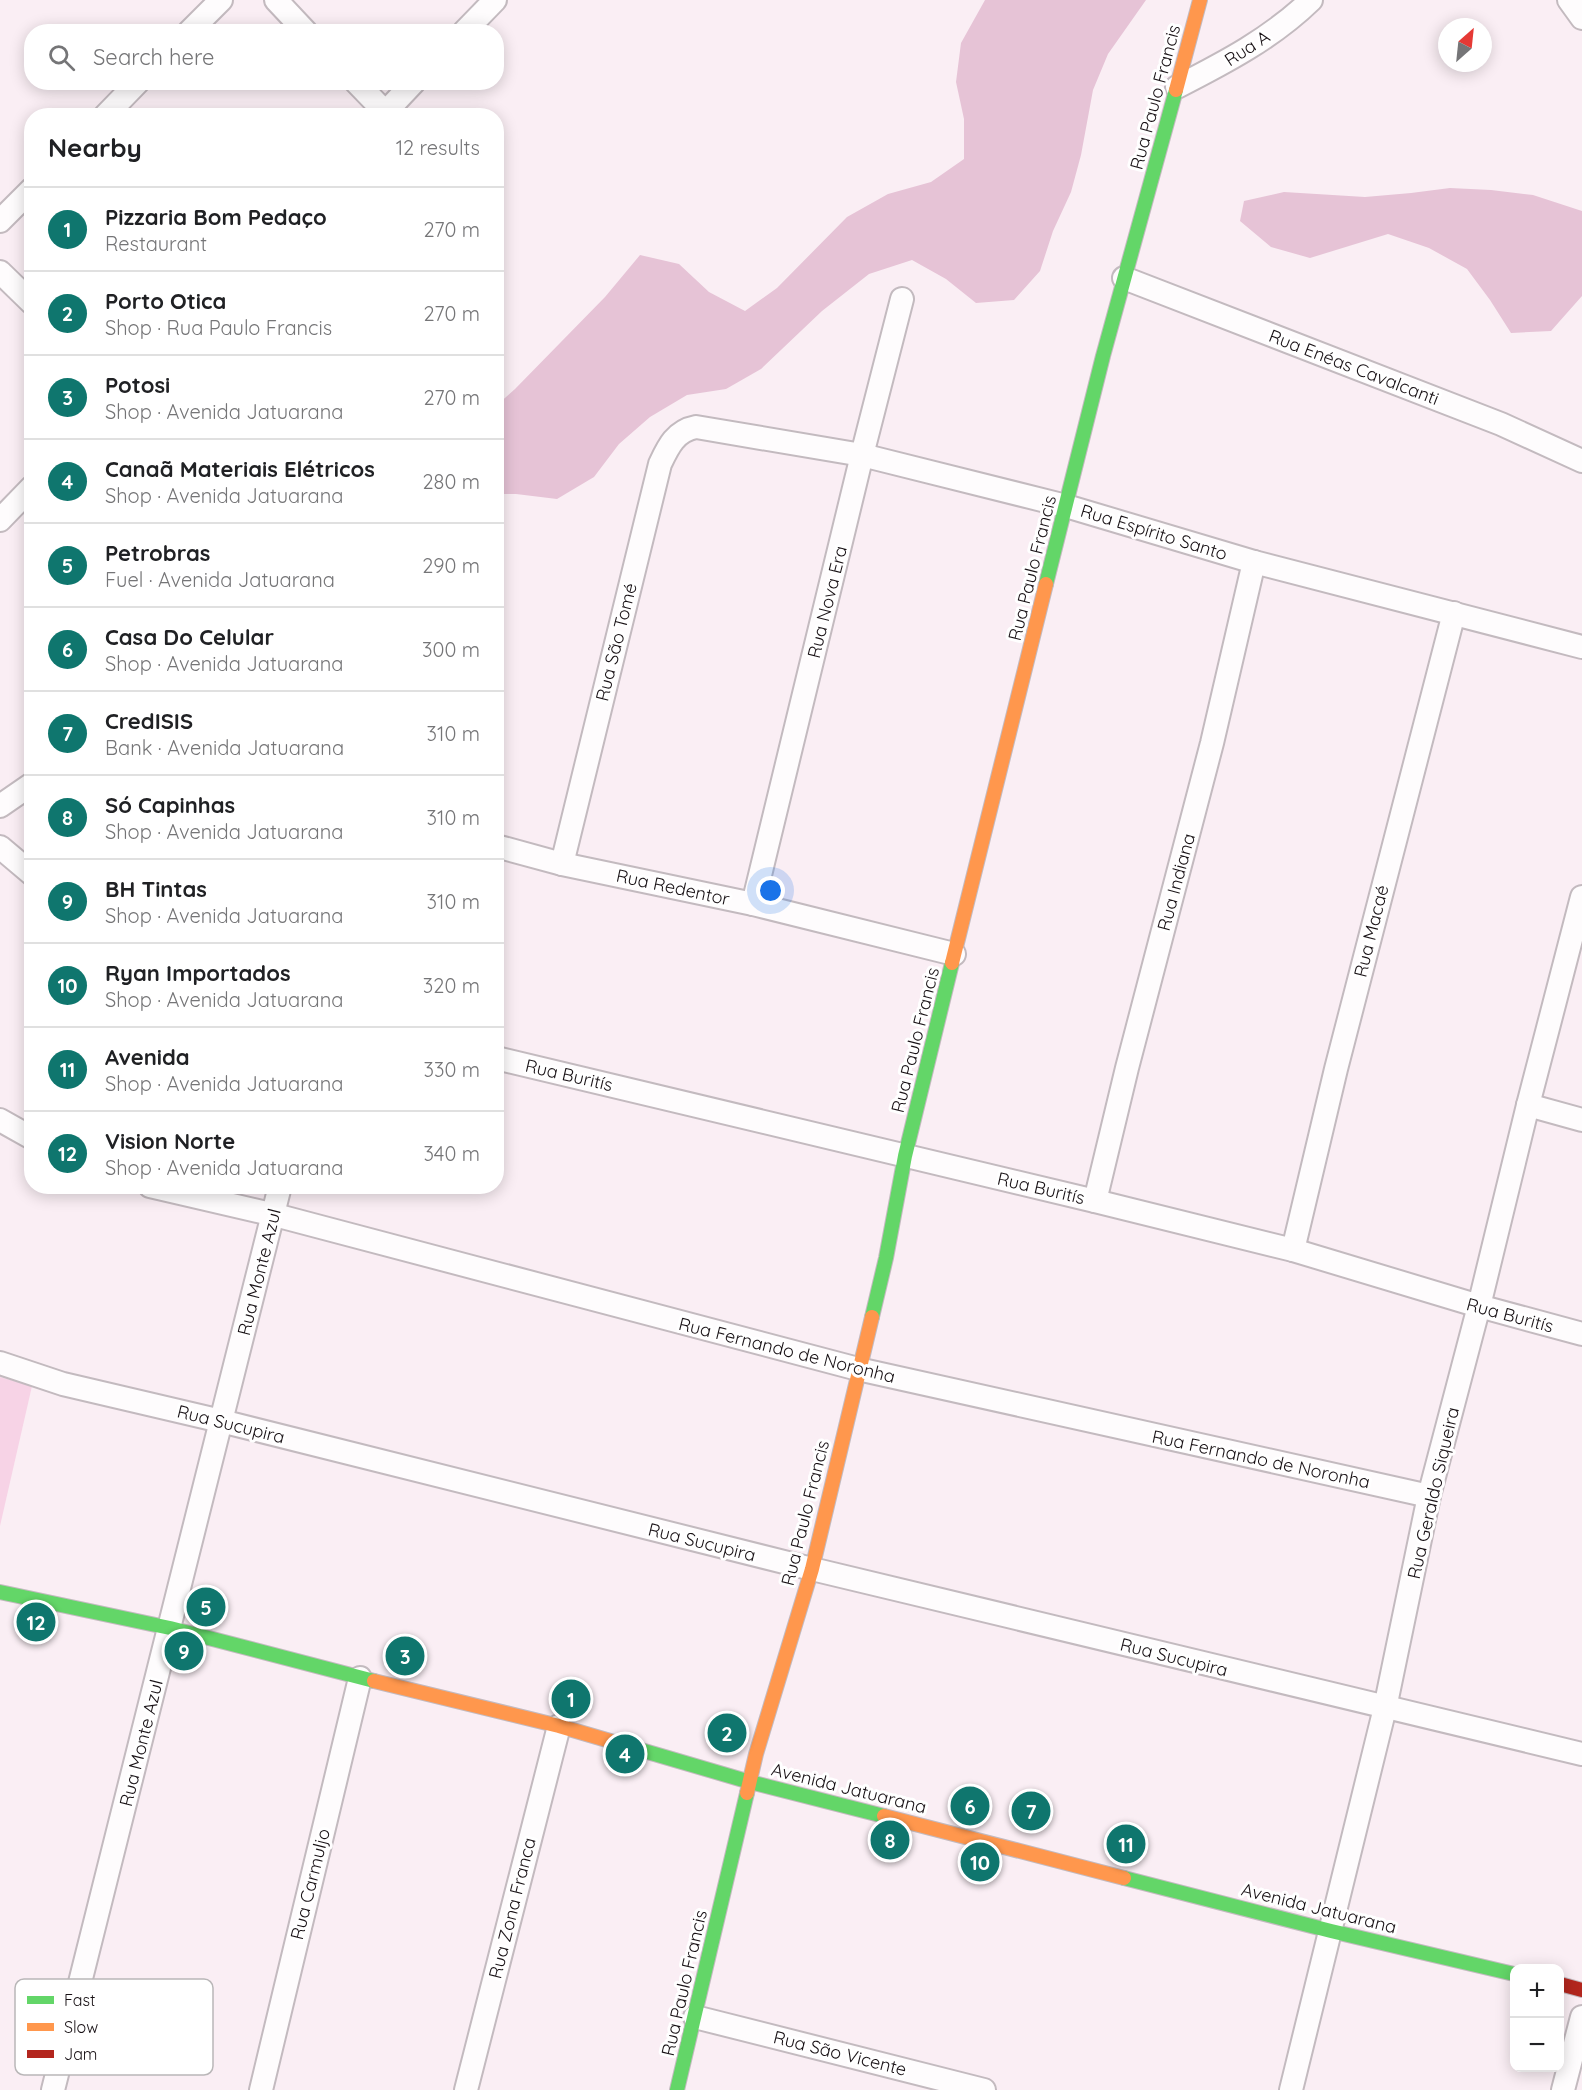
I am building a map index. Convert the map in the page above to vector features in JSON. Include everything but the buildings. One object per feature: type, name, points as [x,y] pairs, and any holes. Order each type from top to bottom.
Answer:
[{"type":"street","points":[[197,24],[221,0]]},
{"type":"street","points":[[276,0],[298,24]]},
{"type":"street","points":[[472,24],[495,0]]},
{"type":"street","name":"Rua Paulo Francis","points":[[676,2090],[756,1754],[812,1569],[886,1258],[905,1156],[1066,506],[1200,0]]},
{"type":"street","name":"Rua A","points":[[1177,87],[1228,61],[1263,39],[1311,0]]},
{"type":"street","points":[[1569,0],[1582,18]]},
{"type":"street","points":[[113,108],[130,90]]},
{"type":"street","points":[[363,90],[379,108]]},
{"type":"street","points":[[390,108],[406,90]]},
{"type":"street","points":[[0,221],[24,197]]},
{"type":"street","points":[[0,272],[24,295]]},
{"type":"street","name":"Rua Enéas Cavalcanti","points":[[1125,278],[1501,424],[1582,461]]},
{"type":"street","name":"Rua Nova Era","points":[[753,904],[902,299]]},
{"type":"street","name":"Rua Espírito Santo","points":[[687,429],[706,427],[862,455],[1066,506],[1254,562],[1582,647]]},
{"type":"street","name":"Rua São Tomé","points":[[562,864],[660,464],[670,444],[687,429]]},
{"type":"street","points":[[0,520],[24,495]]},
{"type":"street","name":"Rua Indiana","points":[[1095,1201],[1127,1068],[1212,743],[1254,562]]},
{"type":"street","name":"Rua Macaé","points":[[1293,1250],[1335,1069],[1454,613]]},
{"type":"street","points":[[0,806],[24,790]]},
{"type":"street","points":[[0,847],[24,867]]},
{"type":"street","name":"Rua Redentor","points":[[504,848],[562,864],[753,904],[954,954]]},
{"type":"street","name":"Rua Geraldo Siqueira","points":[[1291,2090],[1385,1708],[1429,1496],[1479,1306],[1527,1105],[1582,897]]},
{"type":"street","name":"Rua Buritís","points":[[504,1060],[1293,1250],[1479,1306],[1582,1334]]},
{"type":"street","points":[[1527,1105],[1582,1120]]},
{"type":"street","points":[[0,1120],[24,1134]]},
{"type":"street","name":"Rua Fernando de Noronha","points":[[184,1194],[275,1215],[858,1369],[1429,1496]]},
{"type":"street","name":"Rua Monte Azul","points":[[81,1979],[279,1194]]},
{"type":"street","name":"Rua Sucupira","points":[[0,1363],[63,1384],[221,1421],[812,1569],[1582,1754]]},
{"type":"street","name":"Avenida Jatuarana","points":[[0,1592],[170,1628],[360,1678],[559,1726],[750,1782],[1330,1931],[1510,1973]]},
{"type":"street","name":"Rua Carmuljo","points":[[261,2090],[360,1678]]},
{"type":"street","name":"Rua Zona Franca","points":[[466,2090],[559,1726]]},
{"type":"street","points":[[1564,1985],[1582,1990]]},
{"type":"street","name":"Rua São Vicente","points":[[695,2017],[984,2090]]},
{"type":"street","points":[[1563,2090],[1582,2018]]},
{"type":"street","name":"Rua Monte Azul","points":[[53,2090],[57,2075]]},
{"type":"shaded area","points":[[985,0],[1146,0],[1108,54],[1093,90],[1081,155],[1071,192],[1053,231],[1040,271],[1014,300],[976,303],[946,279],[912,260],[869,274],[822,311],[761,369],[726,389],[687,395],[650,417],[619,444],[594,477],[557,499],[504,494],[504,399],[605,297],[640,255],[679,264],[709,292],[745,311],[777,288],[847,217],[888,194],[931,182],[964,159],[964,119],[956,82],[961,43]]},
{"type":"shaded area","points":[[1450,188],[1533,195],[1582,211],[1582,296],[1551,331],[1511,333],[1467,269],[1429,248],[1388,234],[1310,258],[1271,247],[1240,221],[1244,201],[1284,192],[1365,197]]},
{"type":"shaded area","points":[[0,1377],[32,1386],[0,1526]]},
{"type":"traffic: fast","points":[[1046,584],[1103,356],[1176,90]]},
{"type":"traffic: fast","points":[[872,1317],[886,1258],[905,1156],[952,963]]},
{"type":"traffic: fast","points":[[0,1592],[170,1628],[374,1681]]},
{"type":"traffic: fast","points":[[634,1748],[750,1782],[884,1816]]},
{"type":"traffic: fast","points":[[677,2090],[747,1793]]},
{"type":"traffic: fast","points":[[1124,1878],[1331,1931],[1510,1973]]},
{"type":"traffic: slow","points":[[1176,90],[1200,0]]},
{"type":"traffic: slow","points":[[952,963],[1046,584]]},
{"type":"traffic: slow","points":[[747,1793],[756,1754],[812,1569],[872,1317]]},
{"type":"traffic: slow","points":[[374,1681],[559,1726],[634,1748]]},
{"type":"traffic: slow","points":[[884,1816],[1124,1878]]},
{"type":"traffic: jam","points":[[1564,1985],[1582,1990]]},
{"type":"place","name":"Petrobras","points":[[206,1607]]},
{"type":"place","name":"Vision Norte","points":[[36,1622]]},
{"type":"place","name":"BH Tintas","points":[[184,1651]]},
{"type":"place","name":"Potosi","points":[[405,1656]]},
{"type":"place","name":"Pizzaria Bom Pedaço","points":[[571,1699]]},
{"type":"place","name":"Porto Otica","points":[[727,1733]]},
{"type":"place","name":"Canaã Materiais Elétricos","points":[[625,1754]]},
{"type":"place","name":"Casa Do Celular","points":[[970,1806]]},
{"type":"place","name":"CredISIS","points":[[1031,1811]]},
{"type":"place","name":"Só Capinhas","points":[[890,1840]]},
{"type":"place","name":"Avenida","points":[[1126,1844]]},
{"type":"place","name":"Ryan Importados","points":[[980,1862]]}]
